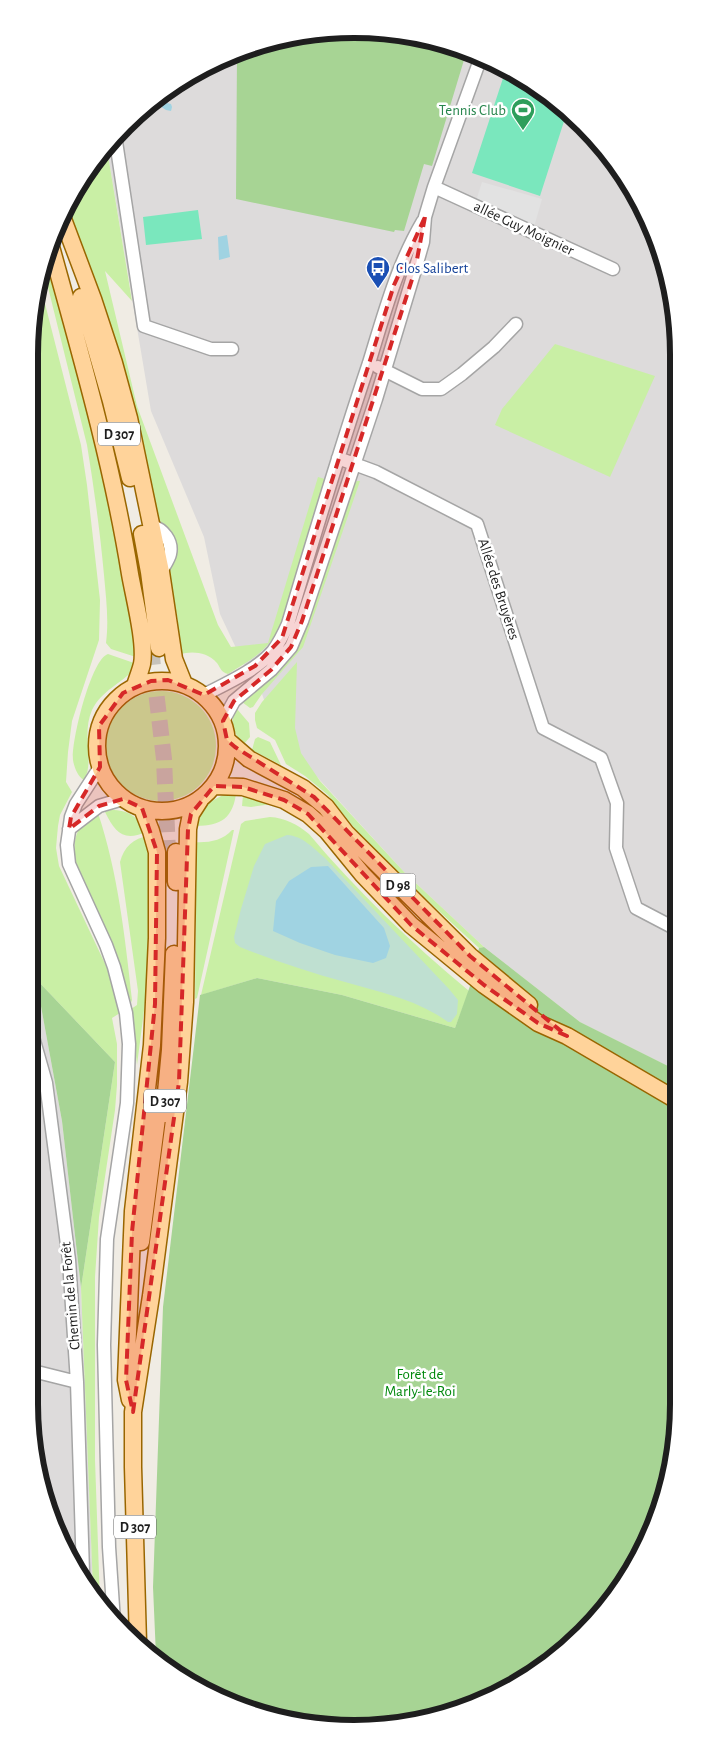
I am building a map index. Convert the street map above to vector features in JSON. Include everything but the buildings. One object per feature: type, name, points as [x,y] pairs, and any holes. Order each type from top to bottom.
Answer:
[{"type":"main road","points":[[66,224],[114,363],[129,418],[161,572],[174,659],[184,684]]},
{"type":"main road","name":"D 307","points":[[57,245],[89,345],[115,442],[155,648],[149,572],[131,484],[111,401],[63,231]]},
{"type":"main road","points":[[53,254],[82,357],[125,542],[142,648],[142,664],[135,686]]},
{"type":"main road","points":[[142,1348],[151,1296],[179,1082],[185,1002],[188,829],[191,814],[200,800],[214,786],[222,772],[227,756],[227,740],[223,721],[212,703],[204,695],[184,684],[168,680],[151,681],[135,686],[123,693],[113,702],[102,720],[97,740],[97,754],[100,767],[109,785],[123,799],[142,808],[162,812],[182,809],[200,800]]},
{"type":"main road","name":"D 98","points":[[227,740],[249,758],[303,788],[326,807],[346,833],[470,956],[567,1036]]},
{"type":"main road","name":"D 98","points":[[214,786],[243,787],[284,800],[308,814],[327,832],[363,875],[411,925],[484,985],[538,1023],[567,1036],[670,1096]]},
{"type":"main road","points":[[130,1286],[133,1211],[154,1020],[158,908],[157,852],[142,808]]},
{"type":"main road","name":"D 307","points":[[133,1412],[126,1380],[130,1286],[141,1244],[161,1087],[167,992],[172,853],[174,973],[170,1050],[141,1309],[142,1348],[133,1412],[138,1635]]},
{"type":"street","points":[[223,721],[234,701],[272,670],[291,647],[302,621],[415,270],[423,242],[425,217],[434,187],[478,63]]},
{"type":"street","points":[[116,145],[144,326],[211,349],[232,349]]},
{"type":"street","name":"allée Guy Moignier","points":[[434,187],[613,269]]},
{"type":"street","points":[[204,695],[256,666],[272,652],[282,638],[398,272],[412,239],[425,217]]},
{"type":"street","points":[[368,364],[422,389],[440,388],[462,374],[494,347],[516,324]]},
{"type":"street","name":"Allée des Bruyères","points":[[338,458],[376,472],[478,524],[543,728],[601,758],[617,803],[616,848],[636,908],[670,926]]},
{"type":"street","points":[[100,767],[76,804],[71,817],[68,844],[69,864],[114,966],[126,1013],[129,1044],[127,1103],[107,1239],[104,1345],[109,1538],[113,1610]]},
{"type":"street","points":[[69,829],[98,806],[123,799]]},
{"type":"street","name":"Chemin de la Forêt","points":[[38,1054],[46,1082],[69,1260],[77,1382],[83,1567]]},
{"type":"street","points":[[38,1372],[77,1382]]},
{"type":"highlighted area","points":[[425,217],[415,270],[302,621],[291,647],[271,670],[234,701],[223,721],[227,740],[314,797],[470,956],[567,1036],[538,1023],[484,985],[411,925],[308,814],[284,800],[243,787],[214,786],[191,814],[188,829],[179,1082],[133,1412],[126,1380],[132,1232],[155,1004],[157,852],[142,808],[123,799],[99,806],[69,829],[71,817],[100,767],[99,726],[123,693],[151,681],[168,680],[204,695],[255,666],[282,638],[394,285]]},
{"type":"shaded area","points":[[333,38],[375,38],[416,44],[456,54],[512,80],[547,103],[578,130],[617,178],[638,214],[654,252],[664,292],[670,333],[670,1067],[580,1022],[484,947],[405,873],[275,731],[262,694],[244,665],[220,614],[204,537],[151,411],[108,155],[130,130],[161,103],[214,70],[252,54],[292,44]]},
{"type":"shaded area","points":[[482,182],[542,199],[534,227],[476,201]]},
{"type":"shaded area","points":[[38,329],[60,406],[38,931]]},
{"type":"shaded area","points":[[38,990],[62,1121],[81,1288],[93,1582],[70,1544],[54,1506],[44,1466],[38,1425]]},
{"type":"green space","points":[[333,38],[395,40],[436,48],[465,58],[432,166],[424,164],[404,231],[395,230],[394,232],[236,199],[237,60],[272,48]]},
{"type":"green space","name":"Tennis Club","points":[[504,75],[530,91],[565,118],[540,196],[472,173]]},
{"type":"green space","points":[[108,155],[132,301],[105,271],[137,406],[218,625],[231,647],[268,643],[318,477],[325,479],[278,629],[268,645],[262,651],[228,674],[222,671],[217,663],[209,657],[195,653],[180,654],[176,630],[178,620],[154,507],[70,213],[91,178]]},
{"type":"green space","points":[[198,210],[202,239],[146,245],[143,217]]},
{"type":"green space","points":[[50,266],[94,441],[124,584],[132,632],[137,633],[139,658],[111,649],[106,643],[106,601],[101,542],[87,445],[46,280]]},
{"type":"green space","points":[[43,296],[81,445],[100,600],[99,640],[72,721],[66,782],[72,792],[60,815],[56,848],[59,866],[108,970],[120,1013],[112,1018],[117,1044],[117,1085],[99,1217],[95,1277],[95,1460],[100,1592],[93,1582],[81,1288],[115,1062],[38,981],[38,333]]},
{"type":"green space","points":[[555,344],[655,376],[610,477],[495,425],[502,409]]},
{"type":"green space","points":[[360,481],[303,647],[253,707],[250,708],[242,702],[290,657],[354,484]]},
{"type":"green space","points":[[108,654],[134,663],[134,669],[106,692],[92,710],[88,729],[88,765],[84,780],[75,769],[73,760],[75,737],[89,685],[95,670],[102,659]]},
{"type":"green space","points":[[297,662],[295,728],[301,753],[320,781],[405,873],[484,947],[479,948],[391,867],[356,830],[328,795],[305,776],[286,764],[275,740],[257,728],[255,713],[262,702]]},
{"type":"green space","points":[[161,691],[172,692],[182,696],[200,707],[211,725],[215,735],[215,757],[211,767],[200,785],[182,796],[172,800],[161,801],[150,800],[140,796],[122,785],[111,767],[107,757],[106,746],[107,735],[111,725],[122,707],[140,696],[150,692]]},
{"type":"green space","points":[[237,709],[249,723],[250,737],[244,744],[237,737],[233,727],[234,713]]},
{"type":"green space","points":[[258,737],[270,742],[281,765],[252,750],[255,739]]},
{"type":"green space","points":[[225,794],[236,794],[231,811],[227,816],[209,825],[192,826],[206,804]]},
{"type":"green space","points":[[243,795],[272,804],[251,807],[242,806]]},
{"type":"green space","points":[[111,810],[123,811],[132,815],[140,822],[146,832],[131,836],[116,830],[105,812]]},
{"type":"green space","points":[[98,813],[111,859],[120,905],[131,1003],[116,953],[75,861],[74,849],[80,826],[87,819]]},
{"type":"green space","points":[[270,817],[291,822],[309,834],[385,916],[469,991],[455,1028],[342,995],[257,978],[201,995],[241,824],[245,821]]},
{"type":"green space","points":[[234,830],[197,998],[195,999],[196,886],[193,886],[193,842],[204,842],[224,837]]},
{"type":"green space","points":[[287,835],[303,840],[325,858],[449,989],[458,1000],[457,1014],[451,1022],[411,1002],[292,966],[240,947],[235,943],[234,937],[254,866],[265,844]]},
{"type":"green space","points":[[149,836],[151,877],[148,877],[149,928],[146,995],[137,1065],[131,1009],[137,1005],[138,991],[120,862],[130,844],[138,839]]},
{"type":"green space","name":"Forêt de Marly-le-Roi","points":[[484,947],[580,1022],[670,1067],[670,1425],[660,1486],[638,1544],[605,1597],[563,1642],[512,1678],[456,1704],[395,1718],[333,1720],[272,1710],[214,1688],[178,1667],[156,1651],[153,1587],[163,1307],[200,995],[257,978],[342,995],[455,1028],[470,986],[479,948]]},
{"type":"green space","points":[[38,981],[115,1062],[81,1288],[62,1121]]},
{"type":"water","points":[[163,102],[171,104],[171,111],[166,110],[160,106],[156,107]]},
{"type":"water","points":[[227,235],[230,257],[219,260],[218,237]]},
{"type":"water","points":[[328,866],[384,928],[390,946],[386,958],[373,963],[335,955],[273,931],[276,901],[289,881],[311,867]]},
{"type":"tunnel","points":[[151,649],[164,759],[168,853]]},
{"type":"place","name":"Tennis Club","points":[[523,131]]},
{"type":"place","name":"Clos Salibert","points":[[378,289]]}]
